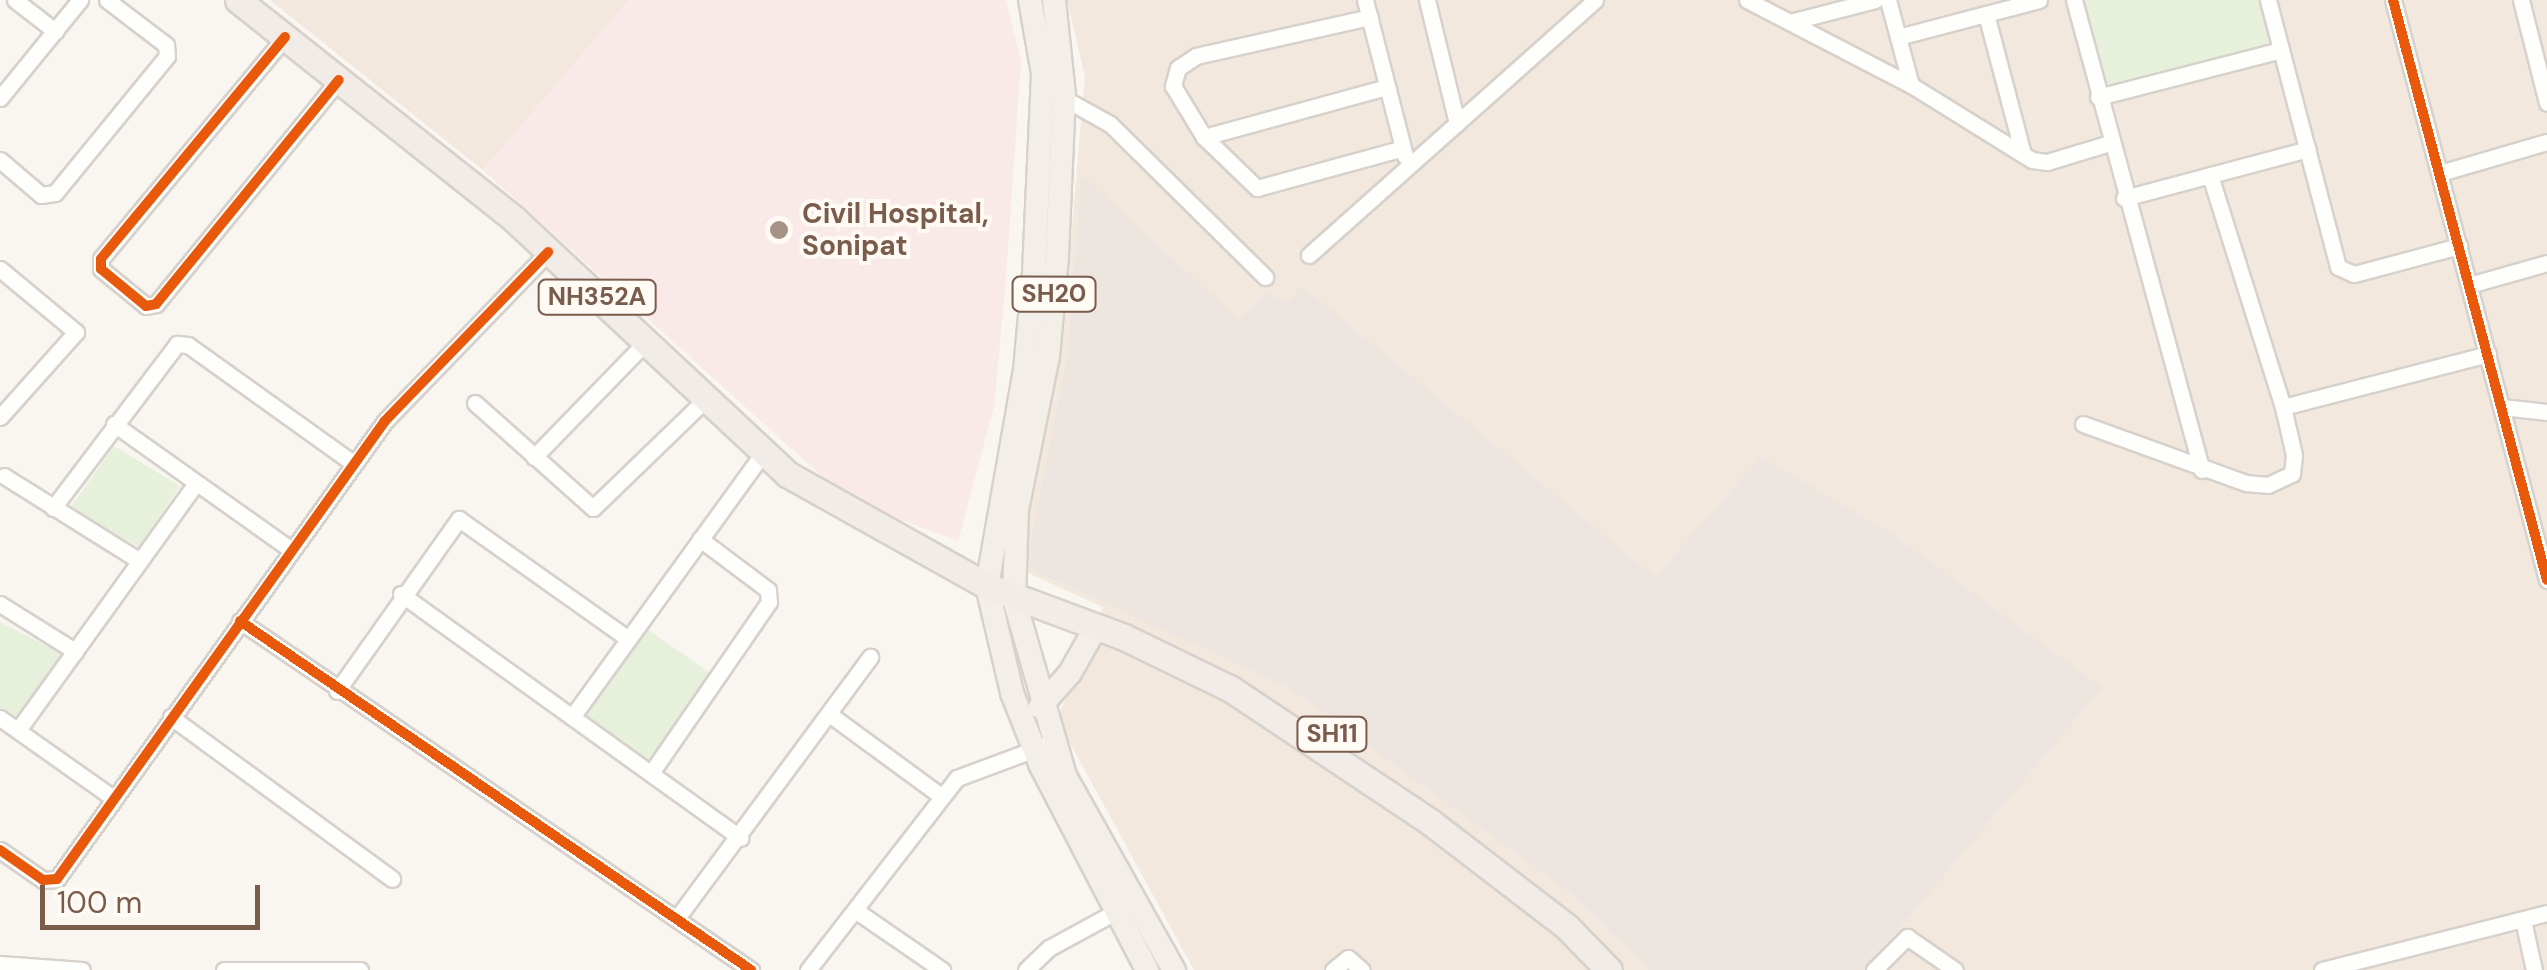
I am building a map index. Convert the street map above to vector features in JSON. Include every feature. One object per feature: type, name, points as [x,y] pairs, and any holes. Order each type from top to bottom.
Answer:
[{"type":"highway","name":"NH352A","points":[[238,0],[548,252],[764,452],[859,519],[980,578]]},
{"type":"highway","name":"SH11","points":[[980,578],[1232,689],[1333,752],[1567,927],[1609,970]]},
{"type":"highway","name":"SH11","points":[[1014,592],[1129,624],[1238,677],[1341,740],[1577,916],[1629,970]]},
{"type":"main road","name":"SH20","points":[[1030,0],[1053,94],[1025,370],[980,578],[1012,693],[1174,970]]},
{"type":"main road","name":"SH20","points":[[1054,0],[1052,322],[1017,510],[1014,592],[1040,707],[1043,746],[1115,912],[1147,970]]},
{"type":"main road","points":[[1040,707],[1070,673],[1096,627]]},
{"type":"street","points":[[15,0],[55,31]]},
{"type":"street","points":[[0,98],[80,0]]},
{"type":"street","points":[[0,160],[41,195],[55,193],[167,56],[166,45],[107,0]]},
{"type":"street","points":[[1427,0],[1457,123]]},
{"type":"street","points":[[1309,255],[1595,0]]},
{"type":"street","points":[[1747,0],[1911,85],[2023,154],[2047,162],[2110,143]]},
{"type":"street","points":[[1790,22],[1875,0]]},
{"type":"street","points":[[1888,0],[1911,85]]},
{"type":"street","points":[[1898,38],[2040,0]]},
{"type":"street","points":[[2074,0],[2124,198],[2202,470]]},
{"type":"street","points":[[2268,0],[2344,272],[2459,246]]},
{"type":"street","points":[[2394,0],[2547,580]]},
{"type":"street","points":[[2521,0],[2547,103]]},
{"type":"street","points":[[1403,148],[1257,188],[1204,137],[1179,103],[1173,86],[1178,68],[1196,56],[1368,8],[1408,167]]},
{"type":"street","points":[[1986,14],[2023,154]]},
{"type":"street","points":[[285,37],[101,258],[101,269],[146,306],[156,304],[339,80]]},
{"type":"street","points":[[2098,96],[2281,50]]},
{"type":"street","points":[[1204,137],[1387,87]]},
{"type":"street","points":[[1053,94],[1110,124],[1264,277]]},
{"type":"street","points":[[2440,173],[2547,142]]},
{"type":"street","points":[[2124,198],[2308,149]]},
{"type":"street","points":[[2083,424],[2202,470],[2255,485],[2283,480],[2295,466],[2283,407],[2210,175]]},
{"type":"street","points":[[0,850],[50,882],[352,463],[419,379],[548,252]]},
{"type":"street","points":[[2470,285],[2547,262]]},
{"type":"street","points":[[0,269],[76,332],[0,417]]},
{"type":"street","points":[[534,457],[646,342]]},
{"type":"street","points":[[53,508],[169,349],[188,345],[352,463]]},
{"type":"street","points":[[2283,407],[2488,354]]},
{"type":"street","points":[[475,403],[587,506],[600,506],[706,399]]},
{"type":"street","points":[[2502,407],[2547,412]]},
{"type":"street","points":[[114,424],[291,550]]},
{"type":"street","points":[[572,717],[764,452]]},
{"type":"street","points":[[4,476],[140,561]]},
{"type":"street","points":[[18,730],[196,482]]},
{"type":"street","points":[[337,691],[401,594],[459,520],[627,638]]},
{"type":"street","points":[[651,773],[769,602],[768,590],[700,539]]},
{"type":"street","points":[[401,594],[740,838]]},
{"type":"street","points":[[0,604],[75,651]]},
{"type":"street","points":[[240,621],[337,691],[751,970]]},
{"type":"street","points":[[677,918],[740,838],[870,657]]},
{"type":"street","points":[[828,714],[941,796]]},
{"type":"street","points":[[172,717],[392,879]]},
{"type":"street","points":[[0,718],[113,798]]},
{"type":"street","points":[[808,970],[941,796],[974,767],[1043,746]]},
{"type":"street","points":[[855,910],[942,970]]},
{"type":"street","points":[[1026,970],[1049,948],[1115,912]]},
{"type":"street","points":[[2322,970],[2547,913]]},
{"type":"street","points":[[2522,920],[2534,970]]},
{"type":"street","points":[[1874,970],[1907,937],[1956,970]]},
{"type":"street","points":[[1333,970],[1348,958],[1362,970]]},
{"type":"street","points":[[0,964],[82,970]]},
{"type":"street","points":[[224,970],[360,970]]},
{"type":"shaded area","points":[[270,0],[629,0],[483,170]]},
{"type":"shaded area","name":"Civil Hospital, Sonipat","points":[[629,0],[1006,0],[1021,61],[1005,290],[994,406],[958,541],[885,514],[823,477],[483,170]]},
{"type":"shaded area","points":[[1067,0],[2547,0],[2547,970],[1194,970],[1064,732],[1060,713],[1103,607],[1019,569],[1061,352],[1085,77]]},
{"type":"shaded area","points":[[1081,174],[1239,320],[1266,292],[1287,303],[1302,286],[1655,577],[1761,457],[1897,537],[2102,688],[1864,970],[1650,970],[1572,894],[1288,687],[1026,567],[1068,353]]},
{"type":"green space","points":[[2085,0],[2257,0],[2269,44],[2108,87]]},
{"type":"green space","points":[[114,446],[180,486],[139,547],[70,508]]},
{"type":"green space","points":[[0,622],[63,654],[15,720],[0,710]]},
{"type":"green space","points":[[647,629],[710,673],[649,760],[585,715]]},
{"type":"cycle path","points":[[2393,0],[2547,580]]},
{"type":"cycle path","points":[[285,37],[101,259],[101,269],[146,306],[156,304],[339,80]]},
{"type":"cycle path","points":[[0,850],[43,880],[57,879],[385,421],[548,252]]},
{"type":"cycle path","points":[[240,621],[751,970]]},
{"type":"place","name":"Civil Hospital, Sonipat","points":[[779,230]]}]
